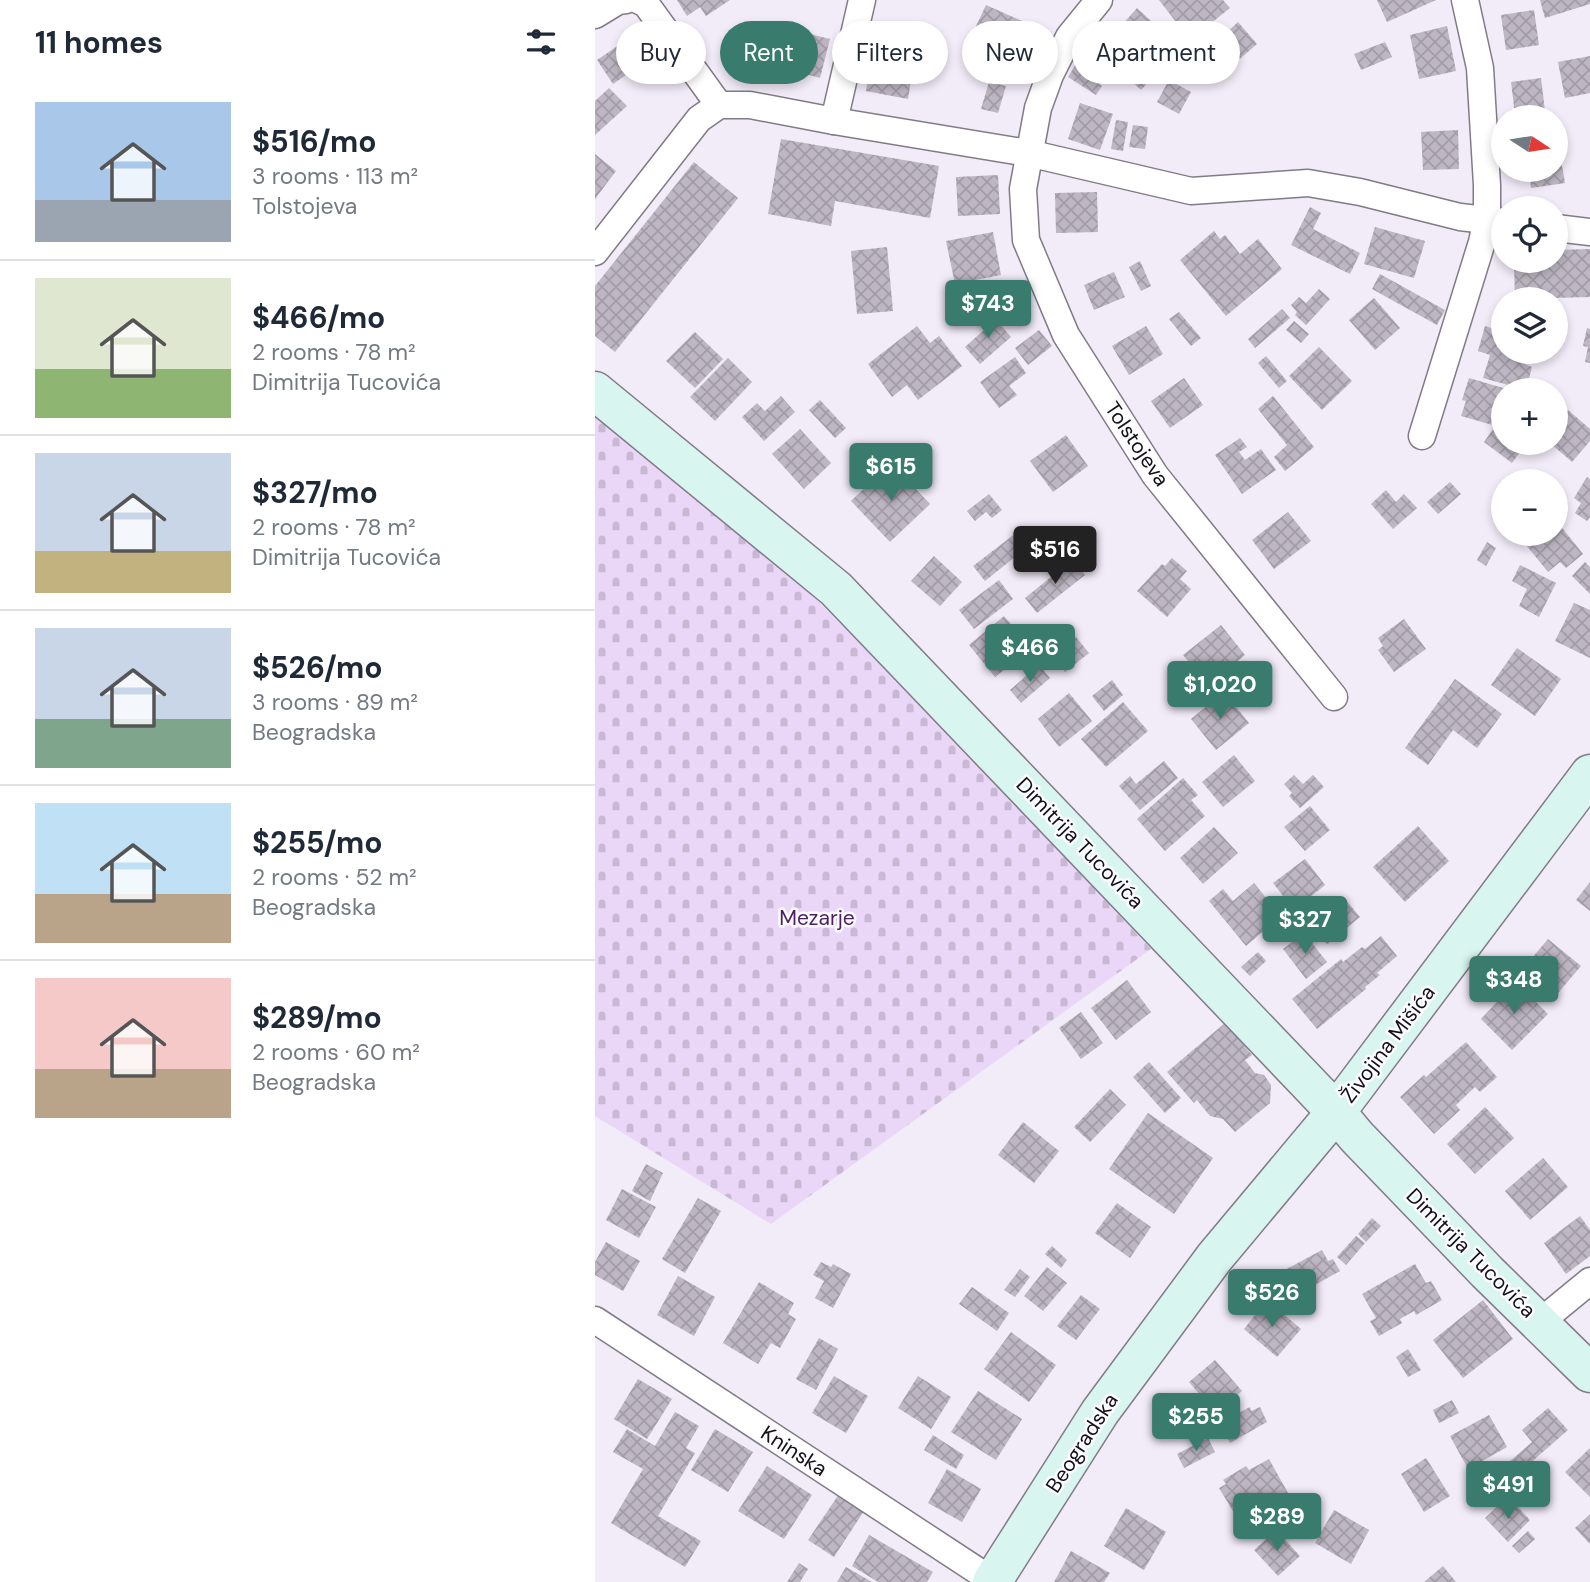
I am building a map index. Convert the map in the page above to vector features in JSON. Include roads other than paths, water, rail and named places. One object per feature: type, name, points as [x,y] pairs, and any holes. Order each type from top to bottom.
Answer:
[{"type":"street","points":[[595,15],[626,0]]},
{"type":"street","points":[[638,0],[646,4],[719,105]]},
{"type":"street","points":[[834,121],[862,0]]},
{"type":"street","name":"Tolstojeva","points":[[1099,0],[1069,37],[1050,75],[1038,108],[1023,189],[1026,240],[1066,335],[1155,475],[1334,697]]},
{"type":"street","points":[[1465,0],[1480,68],[1487,185],[1491,203]]},
{"type":"street","points":[[595,252],[699,119],[719,105],[750,105],[1028,153],[1191,191],[1308,183],[1491,220]]},
{"type":"street","points":[[1422,436],[1482,242],[1491,227]]},
{"type":"street","points":[[1568,229],[1590,232]]},
{"type":"street","name":"Dimitrija Tucovića","points":[[595,391],[836,589],[1336,1112],[1366,1147],[1590,1373]]},
{"type":"street","name":"Živojina Mišića","points":[[1336,1112],[1590,774]]},
{"type":"street","name":"Beogradska","points":[[993,1581],[1100,1412],[1214,1258],[1336,1112]]},
{"type":"street","name":"Dimitrija Tucovića","points":[[1540,1322],[1590,1281]]},
{"type":"street","name":"Kninska","points":[[595,1321],[993,1581]]},
{"type":"park label","name":"Mezarje","points":[[817,918]]}]
